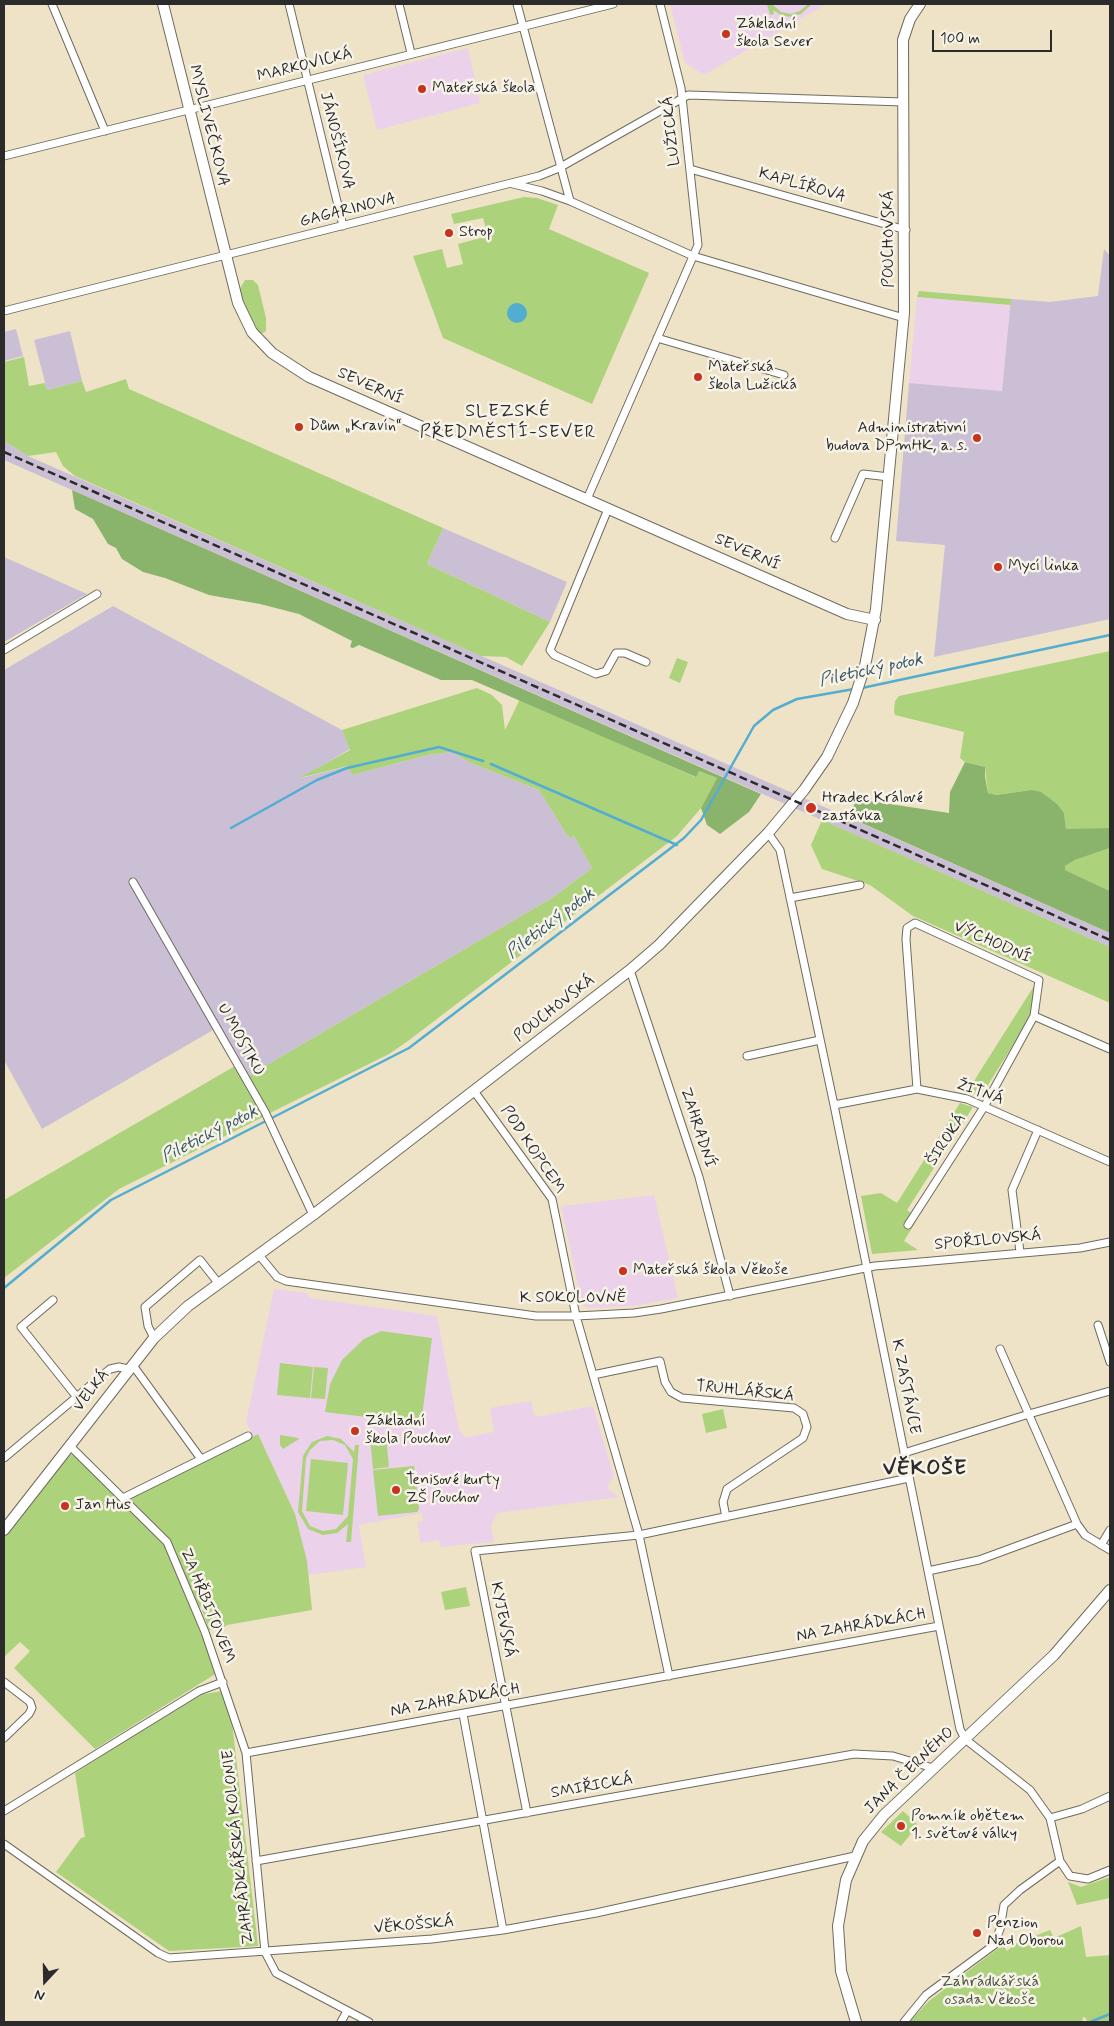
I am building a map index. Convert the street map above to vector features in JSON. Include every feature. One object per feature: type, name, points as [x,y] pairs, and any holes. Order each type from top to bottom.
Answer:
[{"type":"street","points":[[52,4],[106,131]]},
{"type":"street","name":"MYSLIVEČKOVA","points":[[163,4],[224,256]]},
{"type":"street","name":"JÁNOŠÍKOVA","points":[[289,4],[343,226]]},
{"type":"street","points":[[399,4],[411,53]]},
{"type":"street","points":[[516,4],[559,168],[570,201]]},
{"type":"street","name":"MARKOVICKÁ","points":[[4,156],[612,4]]},
{"type":"street","name":"LUŽICKÁ","points":[[660,4],[683,97],[698,245],[693,256]]},
{"type":"street","name":"POUCHOVSKÁ","points":[[130,1367],[154,1338],[188,1306],[313,1215],[630,970],[659,945],[768,834],[817,773],[834,746],[853,703],[864,670],[874,620],[904,318],[906,230],[903,40],[907,24],[916,6]]},
{"type":"street","points":[[683,97],[694,94],[903,102]]},
{"type":"street","name":"GAGARINOVA","points":[[4,312],[511,184],[559,168],[683,97]]},
{"type":"street","name":"KAPLÍŘOVA","points":[[690,169],[906,230]]},
{"type":"street","points":[[511,184],[542,191],[570,201],[693,256],[904,318]]},
{"type":"street","name":"SEVERNÍ","points":[[224,256],[238,303],[248,324],[263,345],[288,365],[309,377],[847,614],[874,620]]},
{"type":"street","points":[[587,499],[693,256]]},
{"type":"street","points":[[658,338],[784,375]]},
{"type":"street","points":[[835,538],[863,474],[889,477]]},
{"type":"street","points":[[608,509],[550,650],[554,655],[596,674],[606,671],[616,653],[626,653],[646,662]]},
{"type":"street","points":[[4,650],[96,594]]},
{"type":"street","name":"K ZASTÁVCE","points":[[768,834],[780,850],[834,1105],[960,1729],[965,1739]]},
{"type":"street","name":"U MOSTKU","points":[[133,882],[184,967],[264,1112],[313,1215]]},
{"type":"street","points":[[790,898],[860,885]]},
{"type":"street","name":"VÝCHODNÍ","points":[[917,1089],[906,939],[907,928],[915,923],[1039,980],[1034,1016]]},
{"type":"street","name":"ZAHRADNÍ","points":[[630,970],[699,1177],[730,1296]]},
{"type":"street","points":[[1034,1016],[1110,1049]]},
{"type":"street","name":"ŠIROKÁ","points":[[908,1225],[984,1107],[1034,1016]]},
{"type":"street","points":[[747,1056],[820,1040]]},
{"type":"street","name":"ŽITNÁ","points":[[834,1105],[917,1089],[967,1099],[1110,1162]]},
{"type":"street","name":"POD KOPCEM","points":[[474,1091],[552,1199],[576,1316]]},
{"type":"street","points":[[1020,1252],[1012,1190],[1038,1130]]},
{"type":"street","name":"SPOŘILOVSKÁ","points":[[867,1268],[900,1263],[1080,1248],[1110,1242]]},
{"type":"street","name":"K SOKOLOVNĚ","points":[[259,1255],[277,1277],[286,1281],[536,1316],[634,1313],[730,1296],[867,1268]]},
{"type":"street","points":[[154,1338],[148,1326],[145,1307],[200,1260],[219,1284]]},
{"type":"street","points":[[53,1300],[21,1327],[76,1396]]},
{"type":"street","points":[[576,1316],[638,1535],[669,1676]]},
{"type":"street","points":[[1098,1325],[1110,1362]]},
{"type":"street","points":[[1000,1349],[1077,1524],[1085,1535],[1110,1550]]},
{"type":"street","name":"TRUHLÁŘSKÁ","points":[[593,1375],[660,1361],[668,1387],[671,1392],[682,1398],[798,1409],[805,1417],[807,1433],[727,1489],[723,1502],[726,1517]]},
{"type":"street","points":[[4,1458],[110,1369],[130,1367]]},
{"type":"street","name":"VELKÁ","points":[[4,1530],[130,1367],[201,1459]]},
{"type":"street","points":[[904,1453],[1029,1414],[1110,1392]]},
{"type":"street","points":[[123,1498],[248,1436]]},
{"type":"street","name":"ZA HŘBITOVEM","points":[[4,1811],[199,1691],[223,1682],[205,1632],[167,1542],[69,1445]]},
{"type":"street","points":[[638,1535],[909,1478]]},
{"type":"street","points":[[928,1571],[979,1560],[1077,1524]]},
{"type":"street","points":[[1101,1545],[1110,1530]]},
{"type":"street","name":"KYJEVSKÁ","points":[[527,1813],[475,1551],[638,1535]]},
{"type":"street","name":"JANA ČERNÉHO","points":[[856,2022],[845,1991],[838,1950],[841,1905],[855,1856],[862,1840],[933,1768],[1054,1655],[1110,1590]]},
{"type":"street","name":"NA ZAHRÁDKÁCH","points":[[246,1754],[939,1626]]},
{"type":"street","points":[[4,1682],[30,1702],[32,1708],[29,1714],[4,1738]]},
{"type":"street","name":"ZAHRÁDKÁŘSKÁ KOLONIE","points":[[223,1682],[246,1754],[265,1952]]},
{"type":"street","points":[[463,1714],[503,1930]]},
{"type":"street","points":[[965,1739],[1030,1790],[1050,1818],[1060,1861],[1070,1876],[1088,1879],[1110,1870]]},
{"type":"street","name":"SMIŘICKÁ","points":[[256,1861],[854,1754],[892,1756],[933,1768]]},
{"type":"street","points":[[1050,1818],[1082,1809],[1110,1796]]},
{"type":"street","name":"VĚKOŠSKÁ","points":[[4,1844],[169,1958],[432,1939],[503,1930],[596,1913],[855,1856]]},
{"type":"street","points":[[904,2022],[926,1995],[994,1945],[1004,1905],[1020,1890],[1060,1861]]},
{"type":"street","points":[[265,1952],[276,1973],[369,2022]]},
{"type":"street","points":[[341,2022],[347,2011]]},
{"type":"shaded area","name":"Základní škola Sever","points":[[670,4],[827,4],[704,75],[685,63]]},
{"type":"shaded area","name":"Mateřská škola","points":[[468,48],[480,103],[377,130],[363,75]]},
{"type":"shaded area","points":[[1104,249],[1110,256],[1110,619],[934,657],[945,545],[896,541],[909,383],[1002,391],[1011,299],[1050,302],[1098,296]]},
{"type":"shaded area","points":[[917,297],[1011,305],[1002,391],[909,383]]},
{"type":"shaded area","points":[[16,329],[23,356],[4,361],[4,332]]},
{"type":"shaded area","points":[[70,331],[82,381],[47,390],[34,340]]},
{"type":"shaded area","points":[[4,441],[28,456],[1110,933],[1110,947],[4,460]]},
{"type":"shaded area","points":[[443,528],[567,582],[550,622],[427,564]]},
{"type":"shaded area","points":[[4,557],[87,594],[4,642]]},
{"type":"shaded area","points":[[113,606],[342,730],[350,749],[301,778],[349,766],[352,775],[428,755],[452,752],[471,763],[539,790],[569,838],[574,836],[592,868],[552,898],[248,1076],[220,1026],[42,1129],[4,1060],[4,670]]},
{"type":"shaded area","name":"Mateřská škola Věkoše","points":[[654,1195],[678,1298],[633,1306],[588,1308],[582,1305],[561,1206]]},
{"type":"shaded area","name":"Základní škola Pouchov","points":[[274,1289],[306,1293],[310,1298],[437,1316],[459,1430],[466,1437],[494,1432],[490,1408],[531,1401],[535,1417],[593,1406],[614,1477],[608,1485],[609,1490],[620,1497],[497,1513],[491,1526],[494,1542],[440,1547],[439,1540],[421,1543],[417,1522],[423,1521],[422,1513],[359,1525],[366,1567],[308,1575],[295,1514],[258,1434],[253,1436],[246,1422]]},
{"type":"green space","points":[[767,4],[772,4],[781,12],[791,14],[800,11],[808,4],[812,4],[801,14],[791,17],[781,15],[773,10],[774,14],[770,15]]},
{"type":"green space","points":[[524,197],[537,198],[558,205],[549,229],[649,273],[592,404],[443,338],[413,256],[442,249],[447,268],[463,264],[458,244],[488,236],[483,218],[454,224],[451,214]]},
{"type":"green space","points":[[245,280],[253,280],[258,285],[266,318],[266,331],[263,333],[260,333],[250,317],[239,290]]},
{"type":"green space","points":[[919,291],[1011,299],[1011,305],[917,297]]},
{"type":"green space","points":[[24,357],[29,386],[45,383],[47,390],[82,381],[86,392],[126,379],[129,389],[443,528],[427,564],[550,622],[522,666],[506,657],[481,656],[75,476],[63,466],[56,452],[28,456],[4,441],[4,362]]},
{"type":"green space","points":[[72,490],[761,794],[749,812],[720,834],[707,825],[701,808],[717,778],[699,771],[696,777],[472,680],[441,680],[359,645],[353,648],[350,647],[352,641],[299,614],[260,604],[209,595],[165,578],[143,572],[122,559],[116,548],[108,544],[93,519],[75,509]]},
{"type":"green space","points":[[1110,651],[1110,828],[1066,830],[1064,813],[1031,790],[995,795],[988,793],[985,767],[965,762],[960,758],[964,732],[895,715],[895,701],[899,696]]},
{"type":"green space","points":[[677,658],[688,662],[680,683],[669,678]]},
{"type":"green space","points":[[477,688],[492,695],[502,705],[505,730],[520,699],[695,777],[699,771],[717,778],[701,808],[677,836],[408,1041],[389,1054],[270,1113],[248,1076],[552,898],[592,868],[574,836],[569,838],[539,790],[471,763],[452,752],[428,755],[352,775],[348,766],[299,778],[350,750],[342,730]]},
{"type":"green space","points":[[965,762],[985,767],[988,793],[996,795],[1031,790],[1041,792],[1057,804],[1064,813],[1066,829],[1110,828],[1110,848],[1075,860],[1065,866],[1065,870],[1110,891],[1110,933],[848,817],[857,799],[949,813],[950,792]]},
{"type":"green space","points":[[822,820],[1110,947],[1110,1003],[913,916],[870,885],[822,869],[811,845]]},
{"type":"green space","points":[[1110,848],[1110,891],[1065,870],[1065,866],[1075,860]]},
{"type":"green space","points":[[1034,986],[1033,1013],[981,1096],[967,1092]]},
{"type":"green space","points":[[235,1066],[265,1116],[119,1189],[4,1278],[4,1200]]},
{"type":"green space","points":[[960,1103],[973,1107],[907,1210],[918,1218],[904,1241],[918,1250],[872,1254],[861,1196],[881,1193],[897,1203]]},
{"type":"green space","points":[[381,1331],[432,1338],[422,1417],[416,1423],[325,1412],[330,1384],[342,1360],[364,1339]]},
{"type":"green space","points":[[280,1363],[313,1367],[310,1398],[277,1395]]},
{"type":"green space","points":[[314,1367],[328,1368],[325,1399],[311,1398]]},
{"type":"green space","points":[[723,1409],[727,1428],[706,1433],[702,1414]]},
{"type":"green space","points":[[258,1434],[295,1514],[307,1561],[312,1610],[209,1630],[201,1607],[197,1608],[167,1536],[131,1500],[131,1496]]},
{"type":"green space","points":[[280,1435],[299,1439],[283,1449],[280,1445]]},
{"type":"green space","points":[[327,1436],[341,1439],[354,1452],[355,1445],[359,1445],[351,1542],[346,1542],[348,1524],[337,1533],[323,1535],[308,1529],[298,1512],[303,1456],[312,1442]],"holes":[[[333,1440],[345,1445],[353,1459],[348,1516],[336,1529],[323,1531],[310,1526],[302,1511],[306,1458],[310,1450],[320,1441]]]},
{"type":"green space","points":[[386,1436],[389,1467],[373,1469],[370,1438]]},
{"type":"green space","points":[[69,1454],[76,1456],[164,1544],[217,1673],[95,1749],[14,1668],[30,1651],[20,1642],[4,1657],[4,1537]]},
{"type":"green space","points":[[311,1459],[348,1463],[343,1515],[306,1511]]},
{"type":"green space","name":"Tenisové kurty ZŠ Pouchov","points":[[414,1466],[419,1509],[417,1512],[378,1516],[373,1470]]},
{"type":"green space","points":[[466,1587],[470,1606],[445,1610],[441,1592]]},
{"type":"green space","points":[[222,1691],[232,1723],[258,1946],[169,1951],[56,1872],[81,1838],[85,1837],[75,1773],[194,1696]]},
{"type":"green space","points":[[903,1811],[918,1825],[901,1846],[881,1832]]},
{"type":"green space","points":[[1110,1877],[1110,1898],[1077,1905],[1068,1882],[1081,1887]]},
{"type":"green space","name":"Zahrádkářská osada Věkoše","points":[[1081,1926],[1086,1957],[1110,1955],[1110,2022],[1087,2022],[1086,2018],[1083,2017],[1082,2022],[909,2022],[929,2001],[1001,1946],[1003,1945],[1007,1951],[1017,1943],[1050,1930],[1054,1938]]},
{"type":"water","points":[[517,303],[524,306],[527,313],[524,320],[517,323],[510,320],[507,313],[510,306]]},
{"type":"waterway","name":"Piletický potok","points":[[862,688],[1110,635]]},
{"type":"waterway","name":"Piletický potok","points":[[4,1288],[111,1200],[409,1048],[684,838],[701,820],[754,726],[773,710],[797,699],[854,689]]},
{"type":"waterway","points":[[231,828],[317,780],[347,768],[439,747],[483,761]]},
{"type":"waterway","points":[[491,764],[677,845]]},
{"type":"waterway","points":[[1090,2022],[1110,2014]]},
{"type":"railway","points":[[4,452],[1110,940]]},
{"type":"place","name":"Základní škola Sever","points":[[726,34]]},
{"type":"place","name":"Mateřská škola","points":[[422,89]]},
{"type":"place","name":"Strop","points":[[449,233]]},
{"type":"place","name":"Mateřská škola Lužická","points":[[698,377]]},
{"type":"place","name":"Dům „Kravín“","points":[[299,427]]},
{"type":"place","name":"Administrativní budova DPmHK, a. s.","points":[[977,438]]},
{"type":"place","name":"Mycí linka","points":[[998,567]]},
{"type":"place","name":"Hradec Králové zastávka","points":[[811,808]]},
{"type":"place","name":"Mateřská škola Věkoše","points":[[623,1271]]},
{"type":"place","name":"Základní škola Pouchov","points":[[355,1431]]},
{"type":"place","name":"Tenisové kurty ZŠ Pouchov","points":[[396,1490]]},
{"type":"place","name":"Jan Hus","points":[[65,1506]]},
{"type":"place","name":"Pomník obětem 1. světové války","points":[[901,1826]]},
{"type":"place","name":"Penzion Nad Oborou","points":[[977,1933]]},
{"type":"district","name":"SLEZSKÉ PŘEDMĚSTÍ-SEVER","points":[[508,422]]},
{"type":"district","name":"VĚKOŠE","points":[[925,1470]]}]
